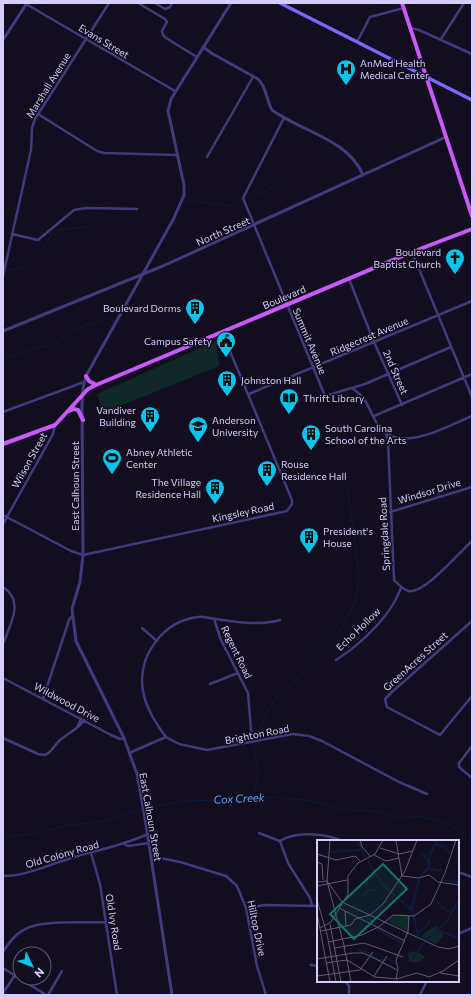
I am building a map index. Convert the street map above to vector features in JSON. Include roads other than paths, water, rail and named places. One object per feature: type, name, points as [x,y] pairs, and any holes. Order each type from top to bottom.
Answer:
[{"type":"main road","points":[[280,3],[472,100]]},
{"type":"main road","points":[[403,5],[472,216]]},
{"type":"main road","name":"Boulevard","points":[[55,425],[82,394],[96,385],[412,252],[472,229]]},
{"type":"main road","points":[[86,376],[89,382],[96,385]]},
{"type":"main road","points":[[67,412],[76,409],[80,412],[83,420]]},
{"type":"main road","points":[[3,444],[55,425]]},
{"type":"street","name":"Evans Street","points":[[26,3],[175,92]]},
{"type":"street","points":[[3,40],[26,3]]},
{"type":"street","name":"Marshall Avenue","points":[[3,276],[31,150],[32,128],[38,114],[109,3]]},
{"type":"street","points":[[138,3],[165,19],[167,22],[162,31],[166,38],[197,57]]},
{"type":"street","points":[[155,3],[165,9],[170,7],[172,3]]},
{"type":"street","name":"East Calhoun Street","points":[[172,995],[150,856],[148,834],[137,774],[124,738],[76,641],[72,616],[80,582],[83,555],[82,394],[86,376],[177,212],[184,195],[184,185],[168,111],[171,99],[175,92],[231,3]]},
{"type":"street","points":[[441,39],[464,3]]},
{"type":"street","points":[[357,42],[370,17],[403,5]]},
{"type":"street","points":[[410,28],[441,39],[472,54]]},
{"type":"street","points":[[203,47],[253,76],[263,84],[267,102],[272,110],[284,118],[331,142],[347,153],[357,162],[363,175]]},
{"type":"street","points":[[207,157],[253,76]]},
{"type":"street","points":[[38,114],[96,151],[112,153],[177,154]]},
{"type":"street","name":"Summit Avenue","points":[[284,118],[243,198],[312,368],[325,396],[352,388]]},
{"type":"street","name":"North Street","points":[[3,331],[141,276],[446,137]]},
{"type":"street","points":[[12,234],[38,240],[69,213],[80,208],[137,209]]},
{"type":"street","points":[[412,252],[472,397]]},
{"type":"street","name":"2nd Street","points":[[349,279],[374,342],[402,405]]},
{"type":"street","name":"Ridgecrest Avenue","points":[[249,394],[472,301]]},
{"type":"street","name":"Kingsley Road","points":[[83,555],[287,511],[290,508],[292,500],[222,332]]},
{"type":"street","points":[[352,388],[389,375],[451,347]]},
{"type":"street","points":[[374,416],[472,374]]},
{"type":"street","points":[[3,412],[84,382]]},
{"type":"street","points":[[352,388],[368,403],[374,416],[386,434],[396,439],[424,435],[472,416]]},
{"type":"street","name":"Wilson Street","points":[[3,524],[53,434],[55,425]]},
{"type":"street","name":"Springdale Road","points":[[386,434],[388,440],[394,580],[401,587]]},
{"type":"street","name":"Windsor Drive","points":[[390,512],[472,487]]},
{"type":"street","points":[[3,515],[71,551],[83,555]]},
{"type":"street","points":[[401,587],[409,591],[416,591],[422,588],[472,541]]},
{"type":"street","points":[[3,587],[11,592],[15,598],[16,606],[3,644]]},
{"type":"street","name":"Echo Hollow","points":[[336,660],[345,654],[380,621],[398,595],[401,587]]},
{"type":"street","points":[[43,699],[69,620],[72,616]]},
{"type":"street","name":"Regent Road","points":[[166,737],[154,719],[143,691],[142,678],[144,666],[150,649],[165,631],[184,621],[200,616],[214,619],[250,701],[252,742]]},
{"type":"street","points":[[214,619],[261,624],[280,620]]},
{"type":"street","name":"GreenAcres Street","points":[[472,620],[392,692],[385,699],[385,704],[387,707],[440,735],[472,696]]},
{"type":"street","points":[[142,628],[157,641]]},
{"type":"street","points":[[210,684],[238,673]]},
{"type":"street","name":"Wildwood Drive","points":[[3,678],[120,739],[124,738]]},
{"type":"street","points":[[3,738],[38,754],[45,755],[51,752],[61,739],[75,730],[83,719]]},
{"type":"street","name":"Brighton Road","points":[[166,737],[179,744],[207,750],[234,747],[294,734],[322,740],[398,782],[427,794]]},
{"type":"street","points":[[129,753],[166,737]]},
{"type":"street","points":[[472,746],[459,763],[458,767],[472,778]]},
{"type":"street","points":[[259,833],[280,841],[291,836],[309,835],[333,837],[340,840]]},
{"type":"street","name":"Old Colony Road","points":[[3,876],[15,876],[124,844],[148,834]]},
{"type":"street","points":[[280,841],[288,863],[310,898],[312,905]]},
{"type":"street","name":"Old Colony Road","points":[[124,844],[128,846],[149,843]]},
{"type":"street","name":"Old Ivy Road","points":[[91,853],[100,884],[117,995]]},
{"type":"street","name":"Hilltop Drive","points":[[150,856],[180,862],[226,876],[242,894],[257,966],[266,995]]},
{"type":"street","points":[[459,872],[472,877]]},
{"type":"street","points":[[246,908],[265,905],[317,906]]},
{"type":"street","points":[[3,952],[13,938],[30,927],[59,923],[106,922]]},
{"type":"street","points":[[459,934],[472,928]]},
{"type":"street","points":[[311,966],[317,966]]},
{"type":"street","points":[[3,968],[12,973]]},
{"type":"street","points":[[33,986],[47,995],[62,972]]},
{"type":"street","points":[[3,993],[12,980]]},
{"type":"street","points":[[345,982],[349,986],[349,995]]},
{"type":"street","points":[[420,995],[426,982]]},
{"type":"waterway","points":[[247,199],[273,187]]},
{"type":"waterway","points":[[187,200],[230,206],[236,203]]},
{"type":"waterway","points":[[58,230],[88,227]]},
{"type":"waterway","points":[[8,270],[22,268],[44,246],[53,233]]},
{"type":"waterway","points":[[3,359],[55,343],[76,329],[110,317]]},
{"type":"waterway","points":[[309,662],[338,634],[356,601],[359,574],[347,486]]},
{"type":"waterway","points":[[257,737],[266,713],[277,697],[303,673]]},
{"type":"waterway","points":[[251,798],[257,779],[257,765],[254,745]]},
{"type":"waterway","name":"Cox Creek","points":[[3,837],[41,833],[66,825],[99,822],[148,808],[184,801],[261,799],[273,797],[311,801],[348,810],[374,811],[402,818],[419,816],[436,820],[453,827],[472,839]]},
{"type":"place","name":"AnMed Health Medical Center","points":[[346,86]]},
{"type":"place","name":"Boulevard Baptist Church","points":[[455,275]]},
{"type":"place","name":"Boulevard Dorms","points":[[195,325]]},
{"type":"place","name":"Campus Safety","points":[[226,358]]},
{"type":"place","name":"Johnston Hall","points":[[227,397]]},
{"type":"place","name":"Thrift Library","points":[[289,415]]},
{"type":"place","name":"Vandiver Building","points":[[150,433]]},
{"type":"place","name":"Anderson University","points":[[198,443]]},
{"type":"place","name":"South Carolina School of the Arts","points":[[311,451]]},
{"type":"place","name":"Abney Athletic Center","points":[[112,475]]},
{"type":"place","name":"Rouse Residence Hall","points":[[267,487]]},
{"type":"place","name":"The Village Residence Hall","points":[[215,505]]},
{"type":"place","name":"President's House","points":[[309,554]]}]
